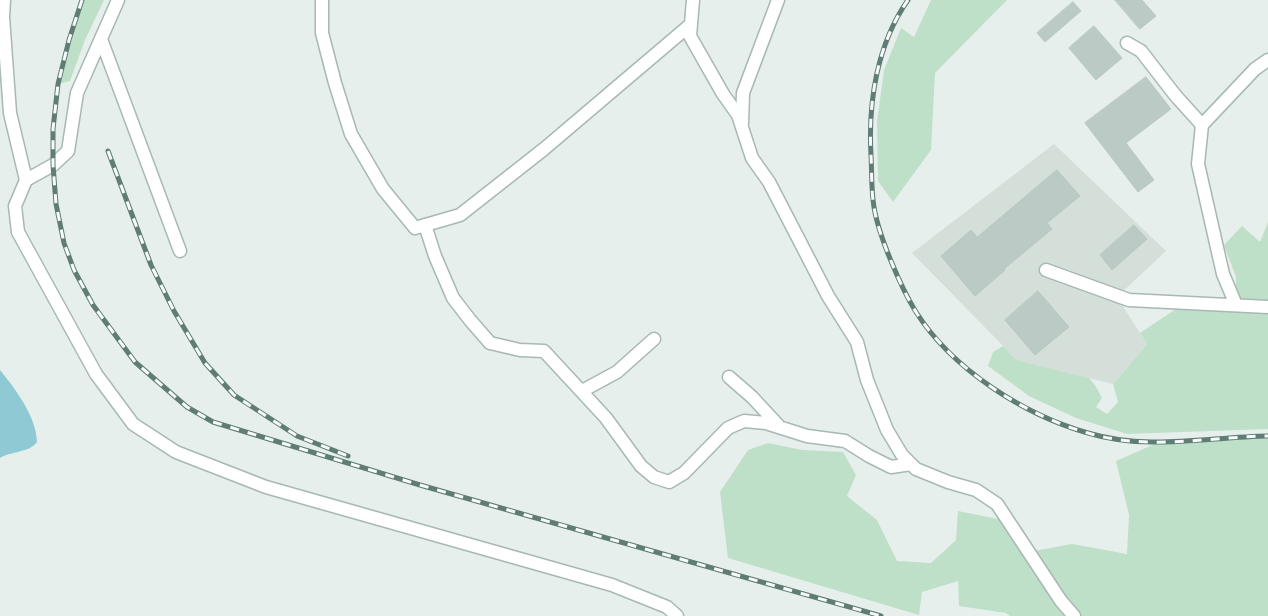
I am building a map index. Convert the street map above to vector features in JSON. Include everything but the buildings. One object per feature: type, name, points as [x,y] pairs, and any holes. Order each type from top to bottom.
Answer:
[{"type":"street","points":[[4,0],[3,17],[10,113],[26,180],[15,206],[18,232],[96,374],[133,424],[176,452],[266,487],[612,584],[667,607],[677,616]]},
{"type":"street","points":[[26,180],[53,165],[68,151],[77,93],[118,0]]},
{"type":"street","points":[[322,0],[322,33],[351,134],[383,189],[414,228],[460,215],[544,149],[690,25]]},
{"type":"street","points":[[693,0],[690,36],[723,94],[738,115],[752,158],[769,182],[828,296],[857,342],[866,380],[887,430],[902,455],[916,468],[948,482],[976,490],[997,504],[1061,601],[1074,616]]},
{"type":"street","points":[[742,126],[743,93],[778,0]]},
{"type":"street","points":[[101,39],[180,251]]},
{"type":"street","points":[[1127,43],[1141,51],[1175,95],[1202,125]]},
{"type":"street","points":[[1236,305],[1223,274],[1198,164],[1202,125],[1255,69],[1268,60]]},
{"type":"street","points":[[425,225],[435,256],[453,298],[470,320],[490,342],[520,350],[544,351],[606,418],[641,466],[654,477],[669,482],[684,473],[728,428],[744,421],[766,422],[807,436],[845,440],[869,456],[891,467],[911,464]]},
{"type":"street","points":[[1046,270],[1129,300],[1268,307]]},
{"type":"street","points":[[582,391],[616,372],[654,338]]},
{"type":"street","points":[[729,377],[752,397],[780,427]]},
{"type":"shaded area","points":[[1054,144],[1166,251],[1117,297],[1147,344],[1113,384],[1017,360],[912,253]]},
{"type":"green space","points":[[82,0],[104,0],[85,40],[70,81],[58,84],[69,40]]},
{"type":"green space","points":[[931,0],[1007,0],[935,73],[931,150],[893,202],[878,181],[877,122],[884,70],[901,28],[914,37]]},
{"type":"green space","points":[[1268,222],[1268,429],[1127,434],[1076,418],[1029,396],[988,366],[993,352],[1003,346],[1017,360],[1089,378],[1102,398],[1096,407],[1107,414],[1118,402],[1113,384],[1147,344],[1140,333],[1185,303],[1236,305],[1236,277],[1224,245],[1242,226],[1260,242]]},
{"type":"green space","points":[[1268,436],[1268,616],[1010,616],[1006,613],[959,606],[958,581],[922,592],[919,615],[728,558],[720,492],[748,450],[768,443],[802,450],[843,452],[856,475],[847,496],[877,520],[897,561],[931,563],[956,540],[958,511],[1008,521],[1029,552],[1072,544],[1127,554],[1129,515],[1116,461],[1157,443]]},
{"type":"water","points":[[0,370],[29,413],[36,432],[37,442],[34,446],[25,450],[0,458]]},
{"type":"railway","points":[[82,0],[69,40],[58,84],[53,129],[56,204],[64,243],[74,270],[93,305],[135,362],[187,407],[213,422],[420,485],[881,616]]},
{"type":"railway","points":[[908,0],[897,17],[889,35],[882,54],[873,94],[870,135],[872,194],[879,228],[902,287],[912,306],[931,333],[969,371],[1015,402],[1039,415],[1088,433],[1110,438],[1155,442],[1268,436]]},
{"type":"railway","points":[[108,151],[151,265],[174,311],[205,363],[234,395],[297,436],[348,456]]}]
